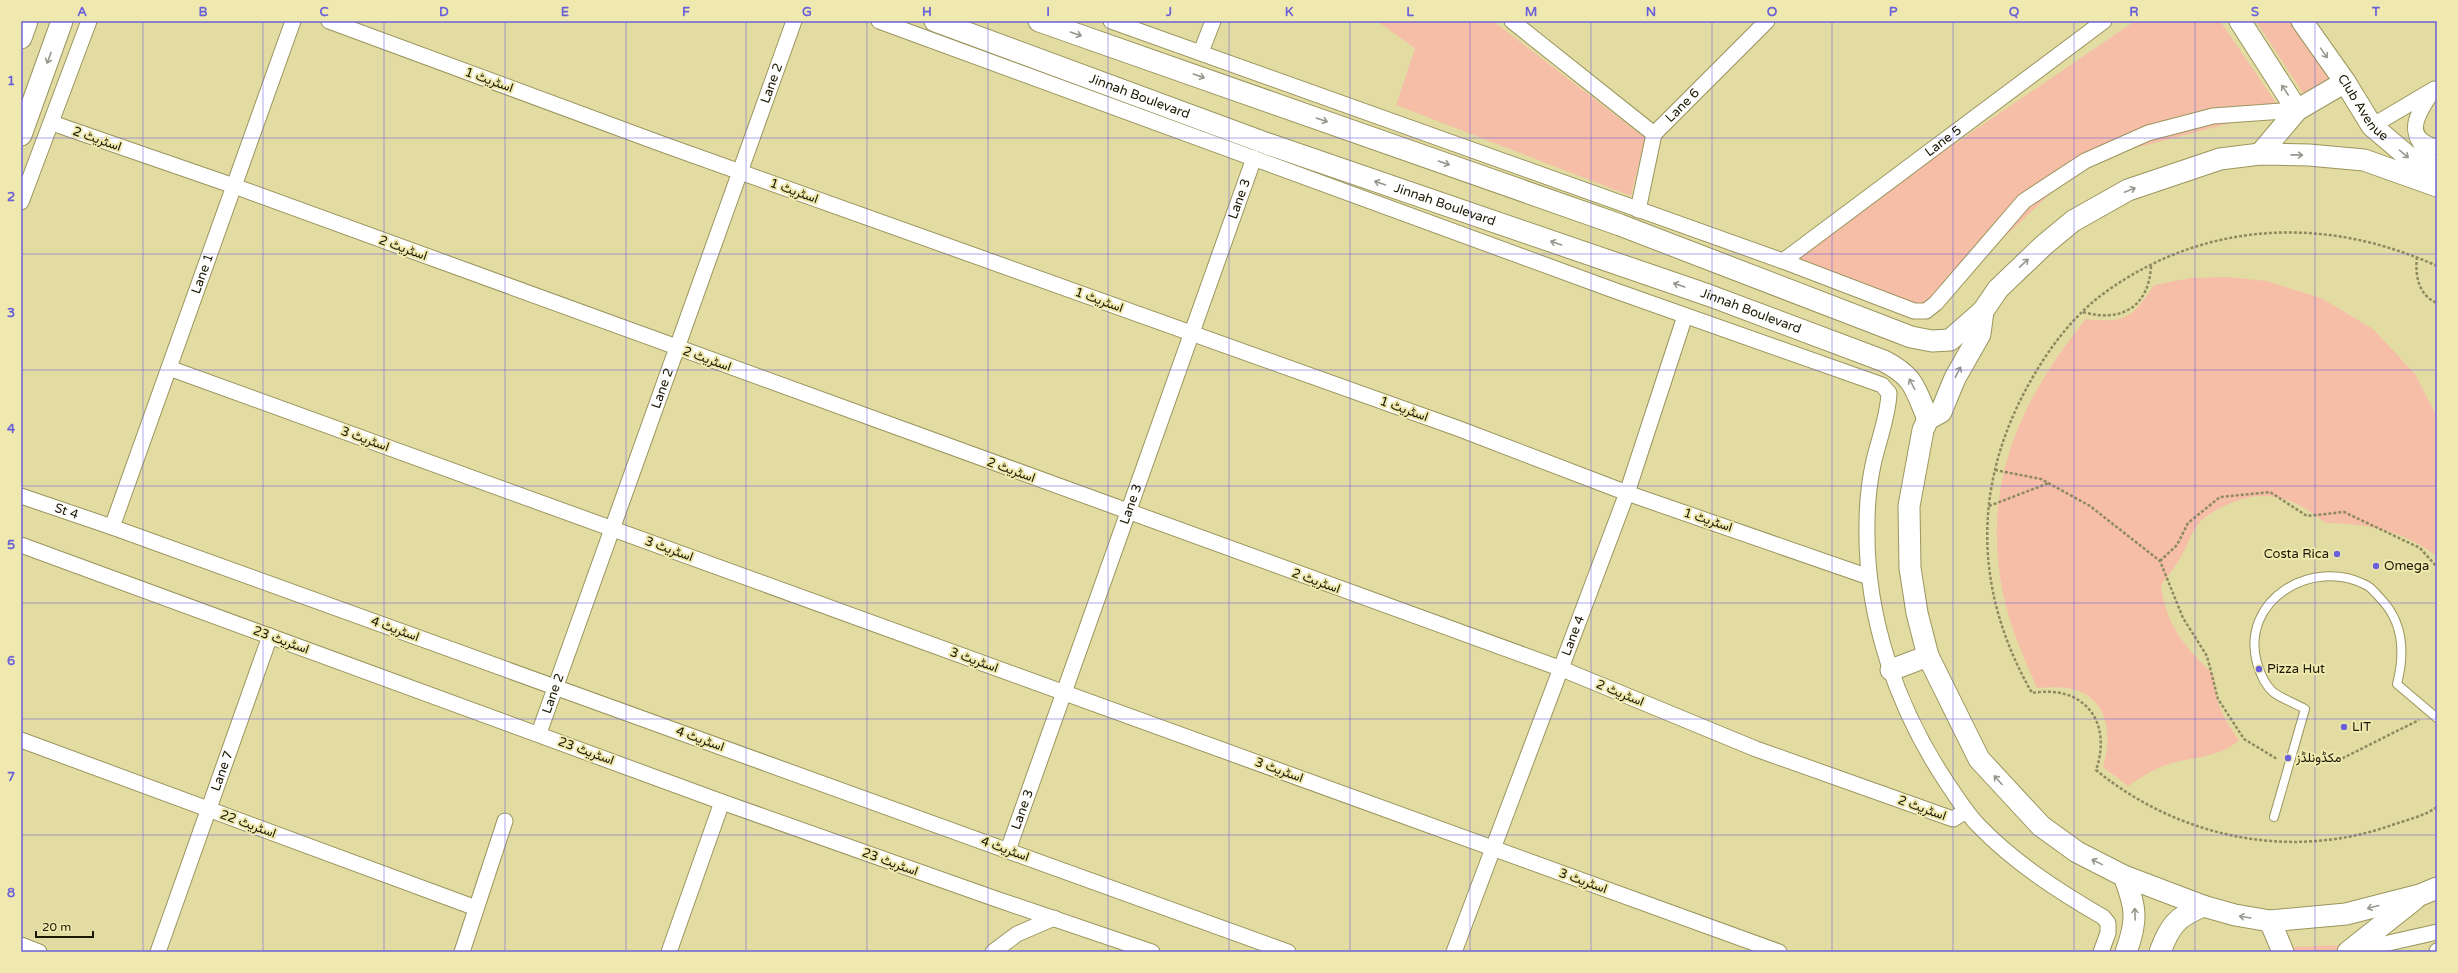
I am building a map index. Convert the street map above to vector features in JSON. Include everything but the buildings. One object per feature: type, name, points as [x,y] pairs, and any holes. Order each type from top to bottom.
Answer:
[{"type":"street","points":[[21,38],[27,21]]},
{"type":"street","points":[[21,135],[62,21]]},
{"type":"street","points":[[21,202],[52,123],[89,21]]},
{"type":"street","name":"Lane 1","points":[[112,527],[293,21]]},
{"type":"street","name":"اسٹریٹ 1","points":[[329,21],[740,171],[1457,428],[1627,493],[1869,577]]},
{"type":"street","name":"Lane 2","points":[[539,733],[794,21]]},
{"type":"street","points":[[879,21],[1685,316],[1882,385],[1889,393],[1888,408],[1872,468],[1867,524],[1869,577],[1878,629],[1891,670],[1921,742],[1966,811],[2011,855],[2057,890],[2103,917],[2108,923],[2108,934],[2101,952]]},
{"type":"street","name":"Jinnah Boulevard","points":[[935,21],[1268,144],[1708,295],[1884,361],[1900,369],[1912,380],[1928,419]]},
{"type":"street","points":[[1039,21],[1620,225],[1911,337],[1932,341],[1950,340],[1983,311],[1998,289],[2012,274],[2044,245],[2080,217],[2128,190],[2220,159],[2260,154],[2364,160],[2437,186]]},
{"type":"street","points":[[1111,21],[1202,52],[1783,261],[1914,311],[1926,311],[1936,303],[2024,201],[2086,161],[2148,133],[2213,116],[2297,110]]},
{"type":"street","points":[[1512,21],[1654,134],[1638,210]]},
{"type":"street","points":[[1529,21],[1547,48]]},
{"type":"street","name":"Lane 6","points":[[1654,134],[1767,21]]},
{"type":"street","name":"Lane 5","points":[[1783,261],[2104,21]]},
{"type":"street","points":[[2240,21],[2297,110]]},
{"type":"street","name":"Club Avenue","points":[[2302,21],[2345,82],[2372,126],[2437,181]]},
{"type":"street","points":[[1202,52],[1208,22]]},
{"type":"street","points":[[2260,154],[2297,110],[2345,82]]},
{"type":"street","points":[[2372,126],[2436,88]]},
{"type":"street","points":[[2436,88],[2417,118],[2415,130],[2417,137],[2437,174]]},
{"type":"street","name":"اسٹریٹ 2","points":[[52,123],[234,186],[1562,670],[1756,749],[1953,819],[1966,811]]},
{"type":"street","points":[[2417,137],[2424,143],[2437,147]]},
{"type":"street","name":"Lane 3","points":[[1008,850],[1254,158]]},
{"type":"street","points":[[1983,311],[1980,334],[1955,378],[1941,412],[1928,419],[1917,454],[1909,506],[1910,568],[1917,613],[1928,656],[1979,760],[2042,826],[2077,852],[2124,876],[2203,906],[2236,915],[2270,921],[2346,914],[2428,891]]},
{"type":"street","name":"Lane 4","points":[[1454,952],[1491,848],[1562,670],[1627,493],[1685,316]]},
{"type":"street","name":"اسٹریٹ 3","points":[[169,368],[1779,952]]},
{"type":"street","name":"St 4","points":[[21,496],[112,527]]},
{"type":"street","name":"اسٹریٹ 4","points":[[112,527],[1288,952]]},
{"type":"street","name":"اسٹریٹ 23","points":[[21,545],[539,733],[722,802],[1152,952]]},
{"type":"street","name":"Lane 7","points":[[158,952],[270,636]]},
{"type":"street","points":[[1891,670],[1928,656]]},
{"type":"street","name":"اسٹریٹ 22","points":[[21,740],[476,908]]},
{"type":"street","points":[[669,952],[722,802]]},
{"type":"street","points":[[462,952],[505,821]]},
{"type":"street","points":[[2124,876],[2136,910],[2136,922],[2126,952]]},
{"type":"street","points":[[2351,950],[2428,891]]},
{"type":"street","points":[[2160,952],[2174,922],[2185,914],[2203,906]]},
{"type":"street","points":[[993,952],[1017,934],[1054,918]]},
{"type":"street","points":[[2270,921],[2283,952]]},
{"type":"street","points":[[2351,950],[2437,932]]},
{"type":"street","points":[[21,946],[40,952]]},
{"type":"lane","points":[[2274,818],[2305,709],[2273,692],[2260,674],[2254,649],[2256,627],[2266,609],[2278,594],[2296,582],[2331,575],[2366,585],[2391,609],[2400,630],[2403,661],[2397,684],[2437,718]]},
{"type":"path","points":[[2437,266],[2373,241],[2321,232],[2268,232],[2215,241],[2165,259],[2130,275],[2111,288],[2083,312],[2044,359],[2017,405],[1998,455],[1988,506],[1988,559],[1996,612],[2014,662],[2032,693],[2046,691],[2060,692],[2075,698],[2089,709],[2098,722],[2102,737],[2102,753],[2096,770],[2137,800],[2159,812],[2209,831],[2238,838],[2314,842],[2367,834],[2437,807]]},
{"type":"path","points":[[2417,257],[2415,270],[2418,283],[2424,294],[2437,303]]},
{"type":"path","points":[[2083,312],[2109,317],[2132,308],[2147,290],[2151,266]]},
{"type":"path","points":[[1995,470],[2041,479],[2049,483],[2090,506],[2160,561],[2177,545],[2188,523],[2220,497],[2270,492],[2307,516],[2344,512],[2420,548],[2437,567]]},
{"type":"path","points":[[1988,506],[2049,483]]},
{"type":"shaded area","points":[[1377,21],[1493,21],[1645,138],[1631,196],[1396,105],[1415,48]]},
{"type":"shaded area","points":[[2135,21],[2220,21],[2281,110],[2085,161],[1926,311],[1783,261]]},
{"type":"shaded area","points":[[2256,21],[2295,21],[2330,70],[2326,87],[2303,93]]},
{"type":"shaded area","points":[[2227,277],[2266,281],[2321,298],[2373,329],[2415,374],[2437,417],[2437,556],[2411,540],[2384,530],[2340,523],[2325,523],[2301,506],[2277,497],[2252,497],[2238,500],[2214,511],[2201,520],[2180,559],[2161,585],[2167,612],[2172,624],[2178,635],[2194,655],[2214,675],[2214,684],[2218,702],[2224,718],[2239,740],[2223,751],[2175,762],[2161,767],[2146,774],[2128,786],[2103,767],[2106,757],[2108,736],[2104,716],[2099,707],[2092,699],[2083,693],[2072,689],[2049,687],[2037,688],[2028,667],[2008,613],[1998,561],[1997,523],[2001,486],[2010,451],[2023,417],[2041,383],[2062,351],[2086,319],[2111,320],[2120,319],[2127,316],[2140,305],[2154,285],[2192,278]]},
{"type":"shaded area","points":[[2344,945],[2330,952],[2294,952],[2292,947]]},
{"type":"place","name":"Costa Rica","points":[[2337,554]]},
{"type":"place","name":"Omega","points":[[2376,566]]},
{"type":"place","name":"Pizza Hut","points":[[2259,669]]},
{"type":"place","name":"LIT","points":[[2344,727]]},
{"type":"place","name":"مکڈونلڈز","points":[[2288,758]]}]
